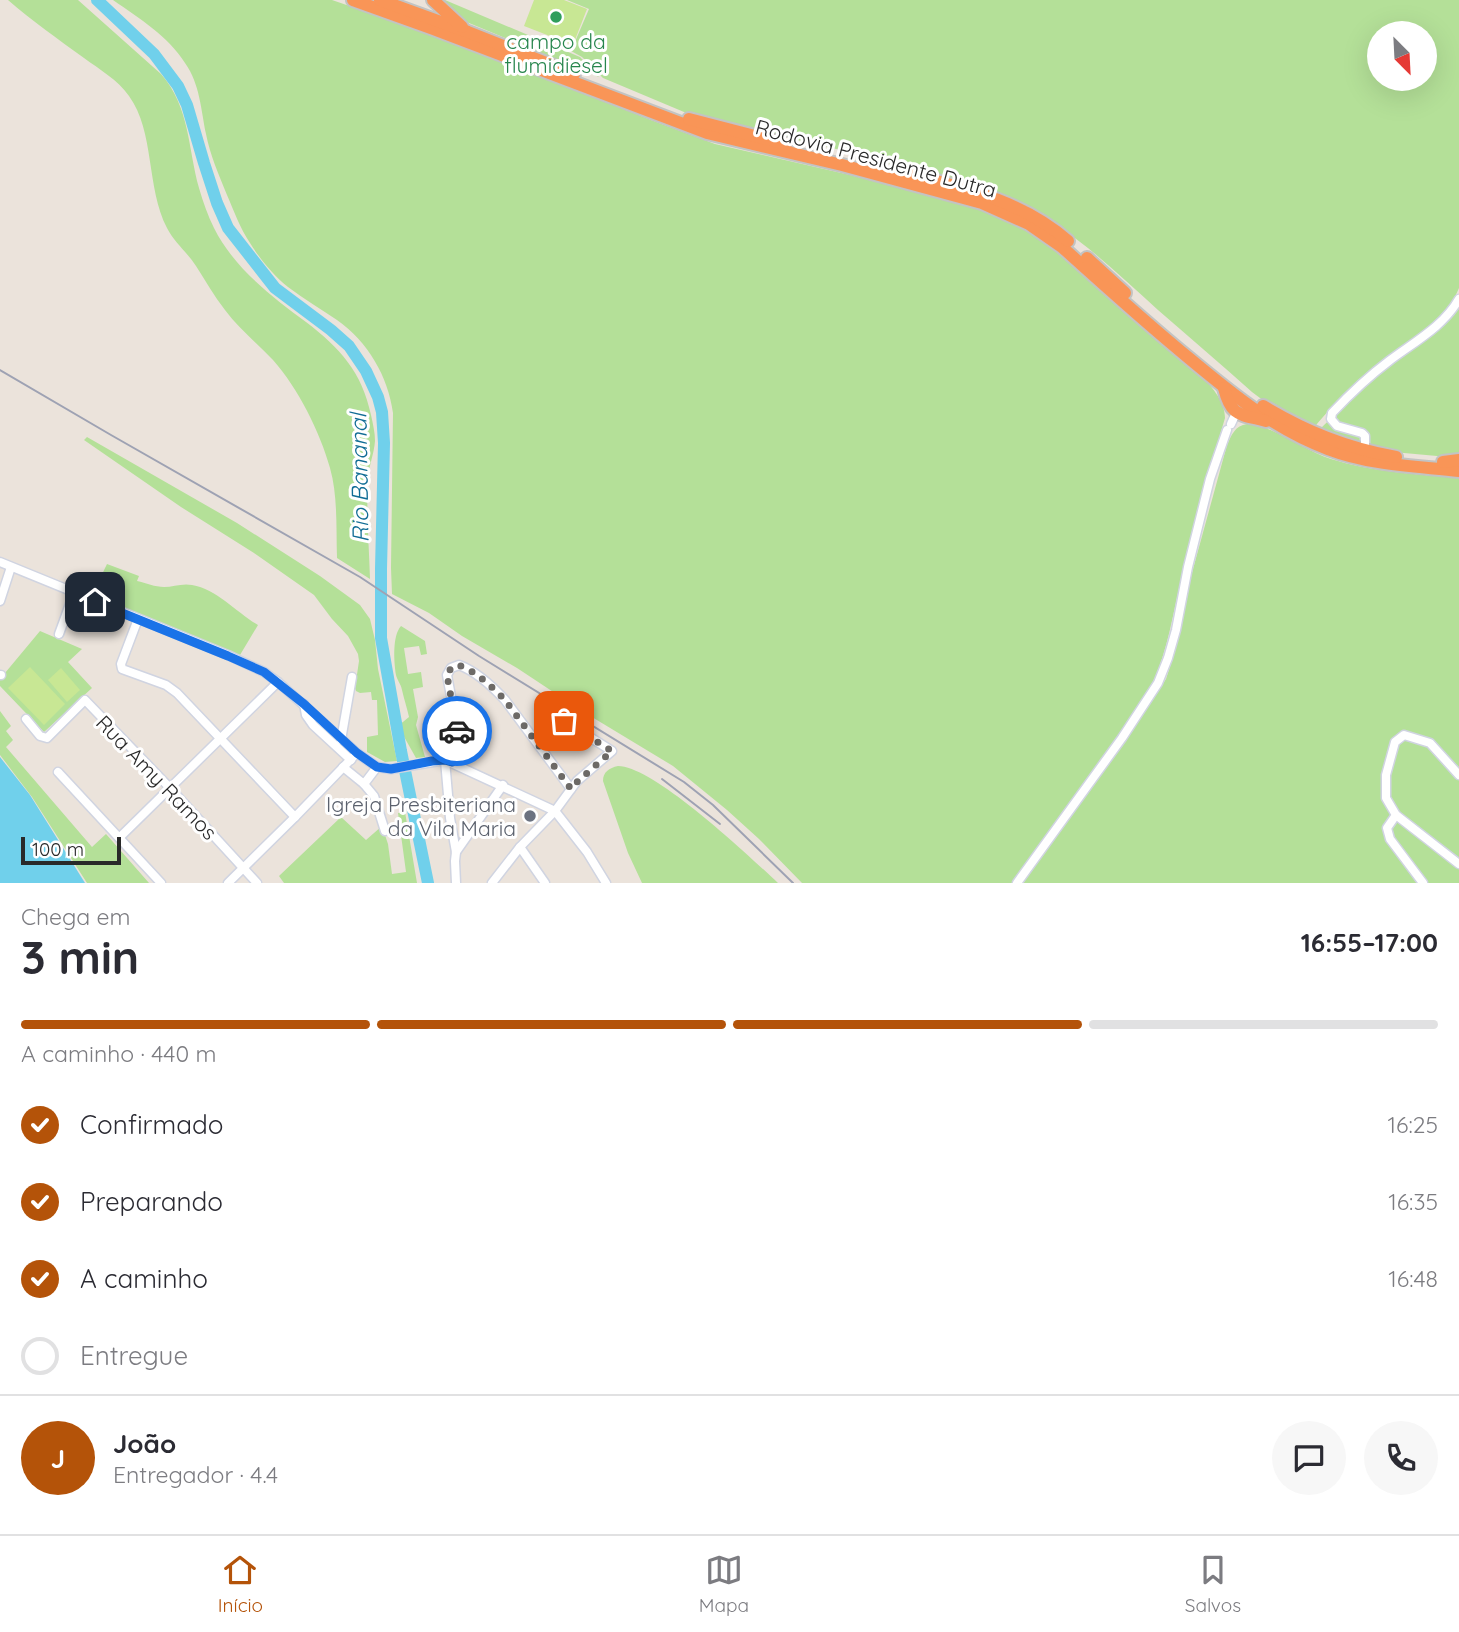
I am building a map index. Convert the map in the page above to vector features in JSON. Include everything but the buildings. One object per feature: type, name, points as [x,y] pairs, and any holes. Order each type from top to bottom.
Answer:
[{"type":"highway","name":"Rodovia Presidente Dutra","points":[[353,0],[707,134],[842,165],[982,203],[1012,215],[1046,234],[1224,388],[1275,423],[1328,449],[1350,456],[1459,471]]},
{"type":"highway","name":"Rodovia Presidente Dutra","points":[[380,0],[690,120],[954,185],[997,199],[1048,225],[1189,349],[1265,407],[1337,443],[1365,451],[1459,462]]},
{"type":"highway","points":[[433,0],[468,32]]},
{"type":"highway","points":[[1224,388],[1231,422],[1275,423]]},
{"type":"street","points":[[1365,451],[1365,436],[1337,426],[1331,419],[1332,413],[1360,384],[1445,318],[1459,299]]},
{"type":"street","points":[[1017,883],[1122,738],[1158,683],[1171,647],[1210,479],[1231,422]]},
{"type":"street","points":[[0,562],[264,672],[304,704],[354,756]]},
{"type":"street","points":[[0,601],[11,567]]},
{"type":"street","points":[[59,634],[74,593]]},
{"type":"street","points":[[138,619],[121,665],[123,670],[173,689],[295,817]]},
{"type":"street","points":[[456,852],[450,818],[449,761],[458,748],[447,675],[451,668],[458,665],[465,668],[505,700],[571,789]]},
{"type":"street","points":[[341,740],[352,677]]},
{"type":"street","points":[[120,837],[278,682]]},
{"type":"street","name":"Rua Amy Ramos","points":[[26,719],[40,736],[47,738],[85,701],[257,883]]},
{"type":"street","points":[[304,704],[306,715],[313,725],[354,756],[377,767],[391,769],[432,761],[449,761],[555,811],[587,852],[606,883]]},
{"type":"street","points":[[492,883],[578,781],[612,751],[564,721]]},
{"type":"street","points":[[1459,775],[1430,743],[1404,735],[1395,742],[1386,775],[1386,798],[1395,815],[1459,864]]},
{"type":"street","points":[[228,883],[354,756]]},
{"type":"street","points":[[343,767],[364,784],[375,798],[385,831]]},
{"type":"street","points":[[364,784],[377,767]]},
{"type":"street","points":[[58,772],[161,883]]},
{"type":"street","points":[[456,883],[456,852],[503,785]]},
{"type":"street","points":[[1395,815],[1387,828],[1390,839],[1422,883]]},
{"type":"street","points":[[520,847],[545,883]]},
{"type":"green space","points":[[8,0],[78,0],[161,74],[178,100],[201,193],[222,242],[254,280],[329,341],[348,362],[367,400],[375,438],[367,490],[370,579],[337,558],[333,479],[326,454],[299,397],[273,360],[225,310],[167,228],[156,195],[143,126],[129,96],[108,75]]},
{"type":"green space","points":[[113,0],[332,0],[469,47],[715,144],[982,209],[1035,235],[1055,250],[1198,372],[1220,399],[1225,418],[1195,521],[1157,672],[1143,701],[1013,883],[802,883],[759,839],[673,766],[429,613],[392,594],[393,413],[381,373],[367,349],[348,329],[288,287],[258,255],[240,225],[215,165],[197,88],[190,71],[162,36]]},
{"type":"green space","points":[[439,0],[445,0],[580,57],[599,77],[457,18]]},
{"type":"green space","name":"campo da flumidiesel","points":[[534,0],[564,0],[587,9],[573,45],[524,26]]},
{"type":"green space","points":[[567,0],[1459,0],[1459,288],[1452,302],[1431,326],[1359,381],[1313,429],[1252,392],[1093,252],[1040,214],[1021,204],[863,156],[728,126],[684,112],[603,78],[582,57],[571,51],[589,9]]},
{"type":"green space","points":[[1459,305],[1459,458],[1393,452],[1318,431],[1369,381],[1444,324]]},
{"type":"green space","points":[[1247,424],[1267,428],[1331,459],[1362,467],[1459,478],[1459,883],[1022,883],[1128,737],[1166,679],[1227,445],[1232,434]]},
{"type":"green space","points":[[87,437],[237,523],[360,605],[370,619],[375,640],[378,669],[397,761],[385,762],[367,752],[367,737],[378,735],[377,700],[372,700],[371,692],[356,691],[358,654],[348,636],[314,595],[84,440]]},
{"type":"green space","points":[[107,564],[139,576],[137,581],[154,586],[201,587],[258,625],[240,655],[92,595]]},
{"type":"green space","points":[[401,626],[425,641],[427,654],[421,655],[419,646],[404,648],[408,674],[421,672],[423,687],[413,689],[418,717],[416,725],[425,757],[416,758],[398,726],[409,717],[396,675],[395,642]]},
{"type":"green space","points":[[40,631],[82,649],[68,662],[92,688],[44,732],[0,686],[0,679]]},
{"type":"green space","points":[[30,667],[65,704],[44,725],[8,688]]},
{"type":"green space","points":[[61,668],[80,690],[67,702],[48,680]]},
{"type":"green space","points":[[0,711],[11,726],[6,731],[13,740],[6,747],[92,847],[106,834],[149,883],[87,883],[32,797],[0,755]]},
{"type":"green space","points":[[618,766],[654,780],[677,796],[778,883],[642,883],[628,853],[603,781],[607,771]]},
{"type":"green space","points":[[405,812],[417,883],[284,883],[279,876],[341,817],[366,840],[382,826],[388,844],[392,874],[406,872],[398,813]]},
{"type":"water","points":[[0,757],[30,795],[85,883],[0,883]]},
{"type":"waterway","name":"Rio Bananal","points":[[97,0],[154,54],[178,86],[187,105],[217,203],[228,228],[275,288],[349,346],[366,371],[378,397],[384,443],[381,638],[428,883]]},
{"type":"railway","points":[[0,370],[360,577],[479,656],[684,782],[713,805],[793,883]]},
{"type":"railway","points":[[662,779],[720,824]]},
{"type":"way so far","points":[[457,731],[447,675],[451,668],[460,665],[493,688],[505,700],[571,789],[612,751],[564,721]]},
{"type":"place","name":"campo da flumidiesel","points":[[556,17]]},
{"type":"place","name":"Igreja Presbiteriana da Vila Maria","points":[[530,816]]},
{"type":"route","points":[[95,602],[264,672],[304,704],[341,740],[377,767],[391,769],[432,761],[452,762],[458,748],[457,731]]}]
